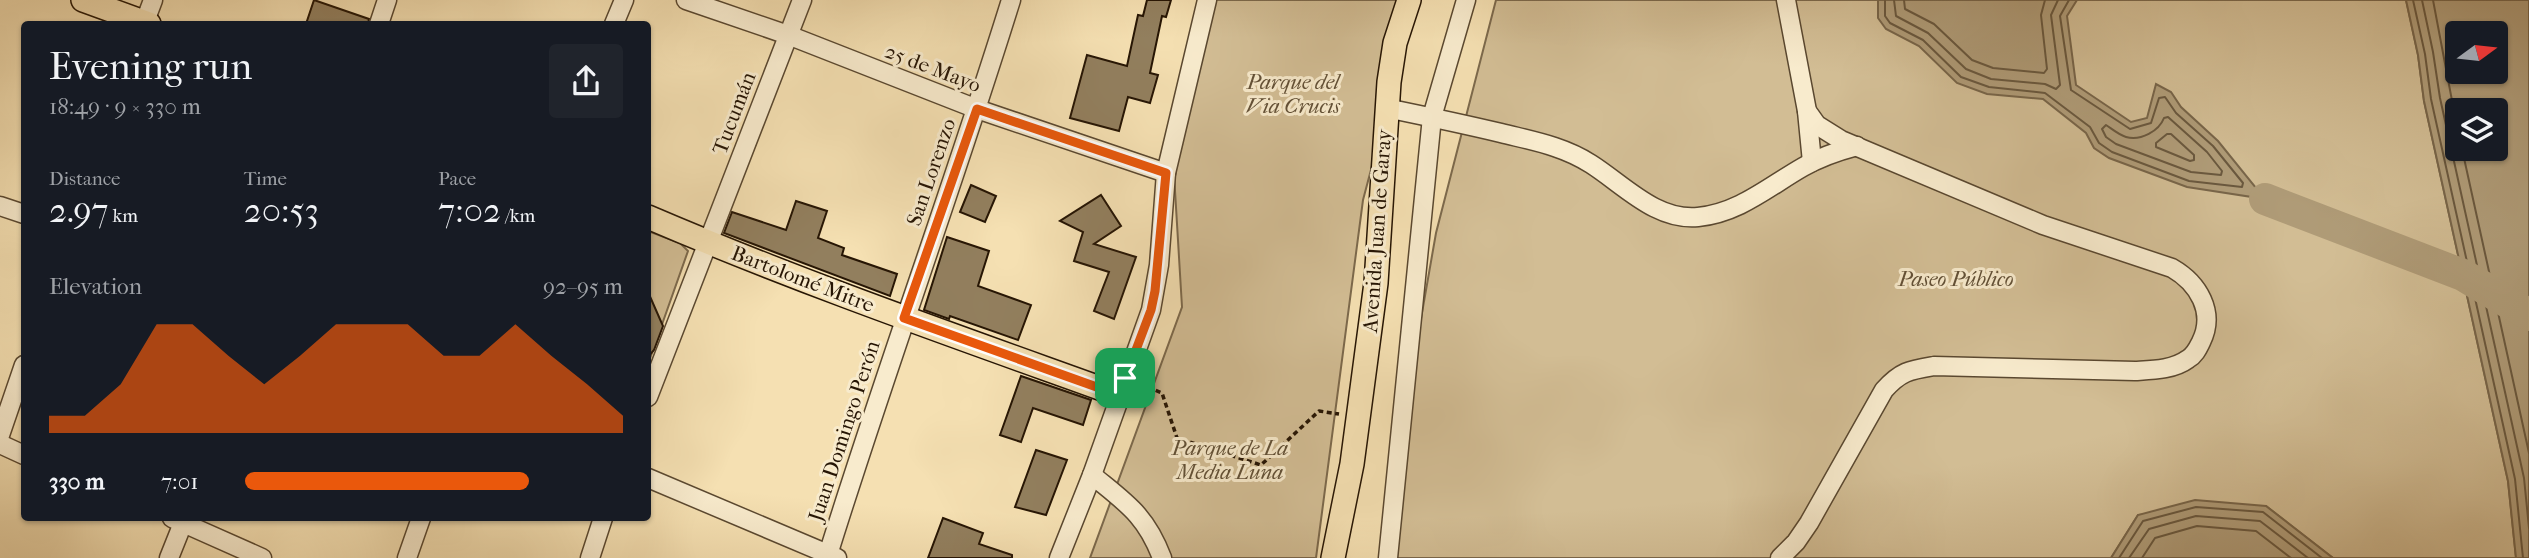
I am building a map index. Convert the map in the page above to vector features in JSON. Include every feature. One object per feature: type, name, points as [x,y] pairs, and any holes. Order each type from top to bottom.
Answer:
[{"type":"main road","points":[[83,0],[138,21]]},
{"type":"main road","name":"Avenida Juan de Garay","points":[[1333,558],[1352,464],[1376,283],[1386,108],[1395,43],[1409,0]]},
{"type":"main road","name":"Bartolomé Mitre","points":[[651,218],[904,318],[1122,386]]},
{"type":"street","points":[[147,21],[153,0]]},
{"type":"street","points":[[381,21],[387,0]]},
{"type":"street","points":[[615,21],[624,0]]},
{"type":"street","name":"25 de Mayo","points":[[686,0],[789,36],[977,109],[1166,173]]},
{"type":"street","name":"Tucumán","points":[[651,389],[802,0]]},
{"type":"street","name":"San Lorenzo","points":[[904,318],[977,109],[1011,0]]},
{"type":"street","points":[[1059,558],[1151,310],[1166,173],[1207,0]]},
{"type":"street","points":[[1388,558],[1432,117],[1466,0]]},
{"type":"street","points":[[1786,0],[1807,111],[1812,162]]},
{"type":"street","points":[[1386,108],[1567,150],[1662,213],[1679,218],[1701,217],[1740,206],[1812,162],[1857,146]]},
{"type":"street","points":[[1780,558],[1796,542],[1809,523],[1884,390],[1896,376],[1910,370],[1934,366],[2135,371],[2163,369],[2187,360],[2197,351],[2205,335],[2208,317],[2204,301],[2185,275],[2172,268],[2043,225],[1841,140],[1817,125],[1807,111]]},
{"type":"street","points":[[0,206],[21,213]]},
{"type":"street","name":"Juan Domingo Perón","points":[[831,557],[904,318]]},
{"type":"street","points":[[0,435],[21,374]]},
{"type":"street","points":[[0,444],[21,453]]},
{"type":"street","points":[[1092,475],[1136,510],[1154,536],[1162,558]]},
{"type":"street","points":[[651,479],[831,557]]},
{"type":"street","points":[[169,558],[180,521]]},
{"type":"street","points":[[182,521],[262,558]]},
{"type":"street","points":[[407,558],[420,521]]},
{"type":"street","points":[[590,558],[602,521]]},
{"type":"path","points":[[1122,386],[1162,393],[1177,438],[1261,465],[1320,411],[1359,417]]},
{"type":"green space","name":"Parque de La Media Luna","points":[[1214,0],[1416,0],[1363,200],[1316,558],[1090,558],[1182,307],[1174,174]]},
{"type":"green space","name":"Paseo Público","points":[[1496,0],[2406,0],[2418,55],[2424,101],[2508,481],[2516,558],[2333,558],[2266,506],[2138,515],[2111,558],[1396,558],[1409,387],[1436,233]]},
{"type":"green space","points":[[651,232],[680,243],[688,251],[651,356]]},
{"type":"water","points":[[1878,0],[2077,0],[2067,16],[2076,85],[2131,122],[2147,118],[2156,84],[2171,92],[2181,107],[2218,141],[2265,199],[2187,187],[2109,158],[2094,148],[2086,133],[2043,99],[1987,94],[1957,83],[1919,46],[1886,29],[1878,18]]},
{"type":"water","points":[[2406,0],[2529,0],[2529,558],[2516,558],[2508,481],[2424,101],[2418,55]]},
{"type":"water","points":[[2195,500],[2266,506],[2333,558],[2111,558],[2138,515]]},
{"type":"building","points":[[314,0],[369,19],[369,21],[307,21]]},
{"type":"building","points":[[1147,0],[1171,0],[1166,17],[1162,16],[1150,73],[1158,75],[1150,103],[1128,97],[1119,131],[1070,118],[1087,55],[1127,66],[1138,15],[1143,16]]},
{"type":"building","points":[[971,185],[996,196],[985,222],[960,212]]},
{"type":"building","points":[[1101,195],[1121,226],[1094,244],[1136,257],[1114,319],[1094,311],[1109,272],[1074,261],[1083,232],[1060,221]]},
{"type":"building","points":[[796,201],[827,211],[818,238],[844,248],[842,255],[897,274],[890,296],[724,233],[732,212],[786,230]]},
{"type":"building","points":[[947,237],[989,251],[978,286],[1031,305],[1018,340],[950,316],[949,319],[924,310]]},
{"type":"building","points":[[651,299],[663,326],[651,354]]},
{"type":"building","points":[[1021,376],[1091,400],[1083,425],[1033,408],[1021,442],[1000,435]]},
{"type":"building","points":[[1036,450],[1067,460],[1046,515],[1015,507]]},
{"type":"building","points":[[943,518],[983,533],[979,544],[1012,555],[1012,558],[928,558]]},
{"type":"waterway","points":[[2265,199],[2463,275],[2529,315]]},
{"type":"route","points":[[977,109],[1166,173],[1155,291],[1151,310],[1125,378],[1119,395],[904,318],[977,109]]},
{"type":"park label","name":"Parque del Via Crucis","points":[[1293,94]]}]
